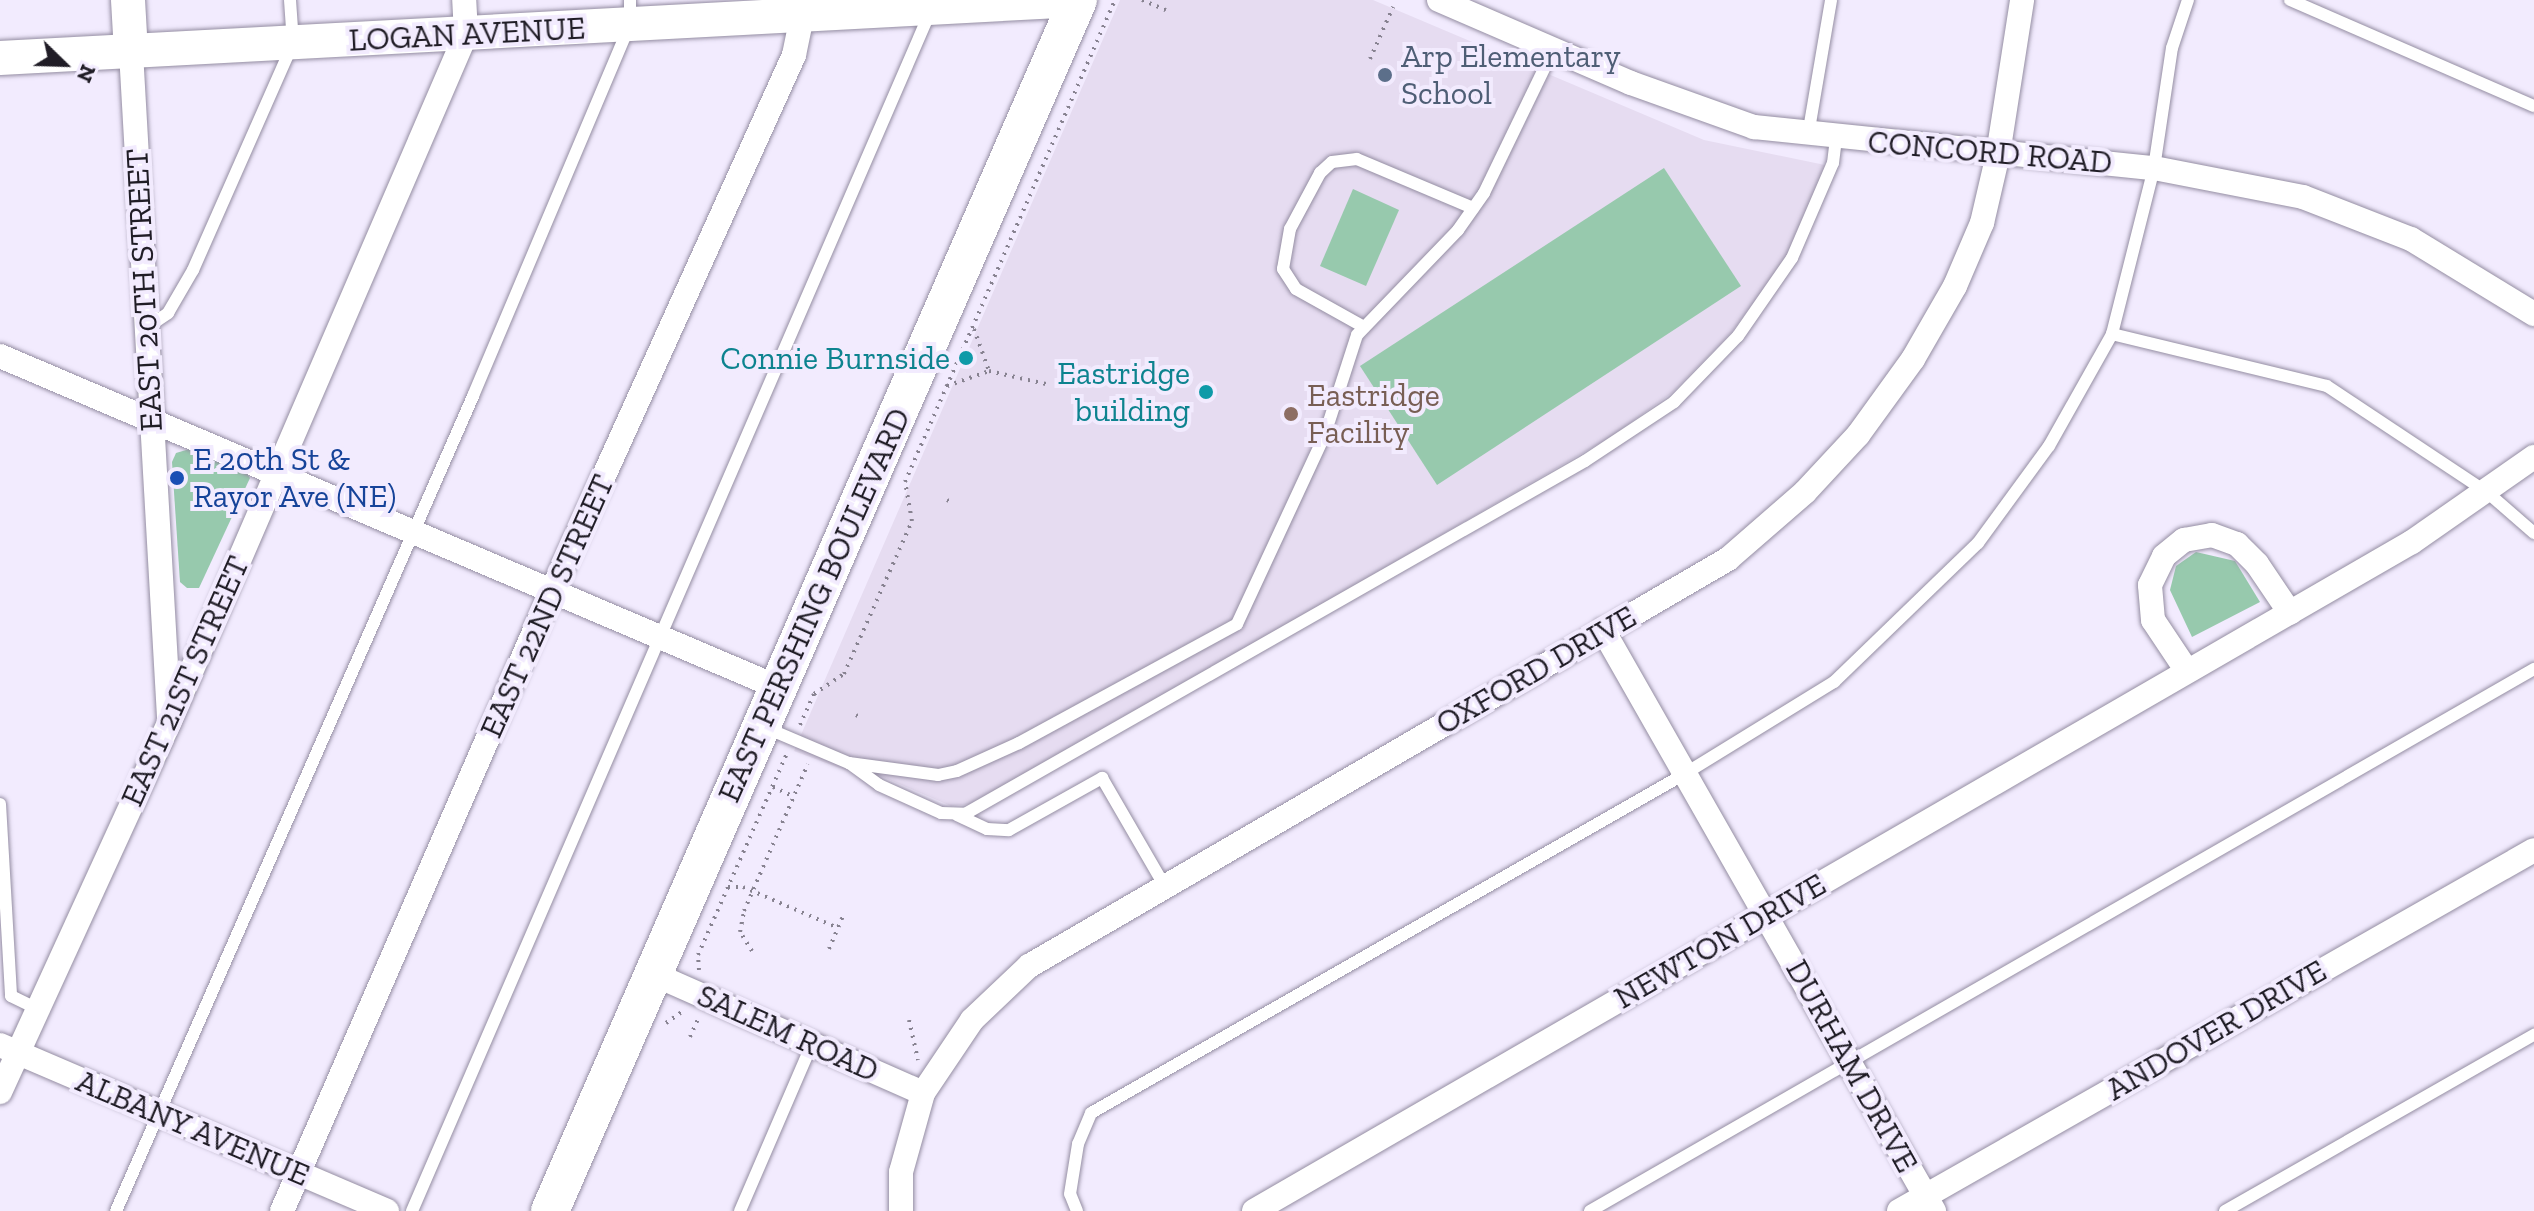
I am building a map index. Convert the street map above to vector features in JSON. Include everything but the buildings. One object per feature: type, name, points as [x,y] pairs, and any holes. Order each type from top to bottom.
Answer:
[{"type":"main road","name":"EAST 20TH STREET","points":[[128,0],[131,52]]},
{"type":"main road","name":"LOGAN AVENUE","points":[[0,58],[466,34],[630,12],[932,8],[969,3],[1078,0]]},
{"type":"main road","name":"EAST PERSHING BOULEVARD","points":[[550,1211],[1078,0]]},
{"type":"street","name":"EAST 21ST STREET","points":[[0,1092],[9,1049],[38,1009],[169,723],[466,34],[464,0]]},
{"type":"street","name":"CONCORD ROAD","points":[[1439,0],[1698,110],[1808,135],[2154,168],[2243,181],[2358,215],[2460,264],[2534,314]]},
{"type":"street","name":"OXFORD DRIVE","points":[[901,1211],[901,1172],[923,1093],[972,1020],[1029,966],[1728,559],[1805,492],[1858,435],[1913,359],[1955,286],[1982,223],[1998,154],[2022,0]]},
{"type":"street","name":"EAST 22ND STREET","points":[[282,1211],[551,593],[794,55],[806,8]]},
{"type":"street","name":"EAST 20TH STREET","points":[[131,52],[169,723]]},
{"type":"street","points":[[0,356],[777,687]]},
{"type":"street","name":"NEWTON DRIVE","points":[[1254,1211],[2290,613],[2488,493],[2534,457]]},
{"type":"street","points":[[2187,671],[2153,620],[2150,585],[2164,556],[2184,540],[2212,535],[2237,544],[2257,564],[2290,613]]},
{"type":"street","name":"DURHAM DRIVE","points":[[1603,630],[1768,914],[1929,1203]]},
{"type":"street","name":"ANDOVER DRIVE","points":[[1899,1211],[1929,1203],[2534,850]]},
{"type":"street","name":"SALEM ROAD","points":[[653,974],[923,1093]]},
{"type":"street","name":"ALBANY AVENUE","points":[[9,1049],[387,1211]]},
{"type":"lane","points":[[146,328],[168,313],[193,270],[293,43],[290,0]]},
{"type":"lane","points":[[1808,135],[1831,0]]},
{"type":"lane","points":[[1077,1211],[1070,1194],[1078,1144],[1091,1113],[1686,773],[1834,682],[1978,543],[2049,446],[2112,334],[2154,168],[2172,48],[2188,0]]},
{"type":"lane","points":[[2290,0],[2534,106]]},
{"type":"lane","points":[[412,1211],[662,640],[932,8]]},
{"type":"lane","points":[[116,1211],[414,532],[630,12]]},
{"type":"lane","points":[[849,763],[938,775],[957,771],[1019,743],[1237,624],[1325,434],[1342,376],[1364,327],[1473,208],[1553,50]]},
{"type":"lane","points":[[957,815],[983,806],[1585,461],[1674,402],[1738,336],[1792,258],[1833,163],[1836,138]]},
{"type":"lane","points":[[1364,327],[1296,289],[1283,269],[1290,229],[1320,173],[1332,162],[1357,159],[1473,208]]},
{"type":"lane","points":[[2112,334],[2327,386],[2488,493],[2534,533]]},
{"type":"lane","points":[[1590,1211],[1849,1059],[2534,669]]},
{"type":"lane","points":[[760,726],[849,763],[879,785],[987,829],[1009,830],[1102,778],[1164,885]]},
{"type":"lane","points":[[0,804],[11,996],[38,1009]]},
{"type":"lane","points":[[2225,1211],[2534,1035]]},
{"type":"lane","points":[[740,1211],[812,1044]]},
{"type":"path","points":[[802,723],[814,694],[844,674],[912,521],[905,482],[1115,0]]},
{"type":"path","points":[[1142,0],[1166,10]]},
{"type":"path","points":[[1370,59],[1393,7]]},
{"type":"path","points":[[973,327],[989,371]]},
{"type":"path","points":[[947,386],[989,371],[1050,385]]},
{"type":"path","points":[[711,975],[695,964],[788,750]]},
{"type":"path","points":[[752,951],[740,926],[808,764]]},
{"type":"path","points":[[773,787],[792,796]]},
{"type":"path","points":[[728,887],[753,892],[838,928]]},
{"type":"path","points":[[829,949],[844,914]]},
{"type":"path","points":[[690,1037],[699,1017]]},
{"type":"path","points":[[909,1020],[918,1062]]},
{"type":"shaded area","name":"Eastridge Facility","points":[[1120,0],[1373,0],[1704,140],[1825,165],[1823,175],[1793,245],[1768,284],[1730,334],[1673,392],[1612,436],[1343,592],[971,804],[951,806],[876,774],[845,770],[794,751]]},
{"type":"green space","points":[[1664,168],[1741,286],[1437,485],[1360,366]]},
{"type":"green space","points":[[1353,189],[1399,210],[1366,286],[1320,266]]},
{"type":"green space","points":[[193,448],[246,472],[250,478],[199,588],[187,588],[180,582],[172,462],[176,453]]},
{"type":"green space","points":[[2196,552],[2235,561],[2260,602],[2192,637],[2170,590],[2176,566]]},
{"type":"place","name":"Arp Elementary School","points":[[1385,75]]},
{"type":"place","name":"Connie Burnside","points":[[966,358]]},
{"type":"place","name":"Eastridge building","points":[[1206,392]]},
{"type":"place","name":"Eastridge Facility","points":[[1291,414]]},
{"type":"place","name":"E 20th St & Rayor Ave (NE)","points":[[177,478]]}]
